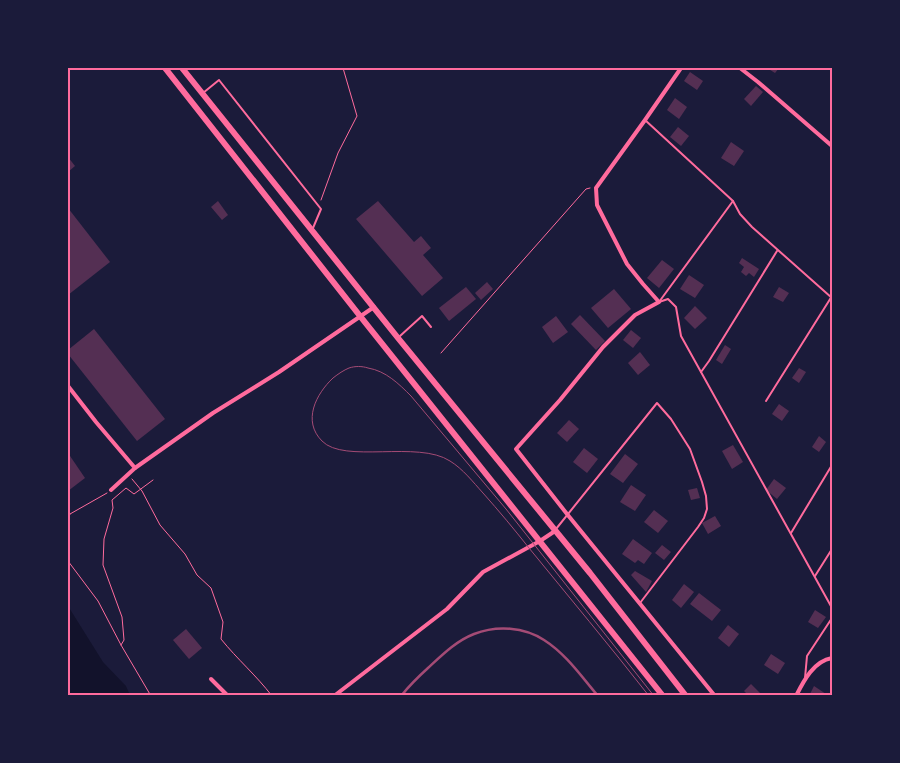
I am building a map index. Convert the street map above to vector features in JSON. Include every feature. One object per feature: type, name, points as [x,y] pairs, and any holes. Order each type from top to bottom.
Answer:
[{"type":"main road","points":[[165,68],[663,696]]},
{"type":"main road","points":[[182,68],[398,338],[596,580],[686,696]]},
{"type":"street","points":[[681,68],[596,188],[597,205],[627,264],[659,302],[635,315],[603,346],[560,400],[516,449],[715,696]]},
{"type":"street","points":[[740,68],[832,146]]},
{"type":"street","points":[[111,490],[135,468],[213,413],[279,372],[374,307]]},
{"type":"street","points":[[68,386],[135,468]]},
{"type":"street","points":[[334,696],[447,609],[483,572],[555,531]]},
{"type":"street","points":[[796,696],[805,678],[824,660],[832,658]]},
{"type":"street","points":[[211,679],[228,696]]},
{"type":"lane","points":[[203,92],[219,80],[322,209],[312,230]]},
{"type":"lane","points":[[645,120],[733,201],[740,214],[752,227],[832,297],[766,401]]},
{"type":"lane","points":[[659,302],[733,201]]},
{"type":"lane","points":[[701,372],[710,361],[778,250]]},
{"type":"lane","points":[[659,302],[668,299],[676,308],[681,336],[832,608]]},
{"type":"lane","points":[[398,338],[422,316],[431,326]]},
{"type":"lane","points":[[555,531],[657,403],[671,419],[690,449],[706,496],[707,509],[698,527],[640,603]]},
{"type":"lane","points":[[791,534],[832,465]]},
{"type":"lane","points":[[815,577],[832,549]]},
{"type":"lane","points":[[805,678],[807,656],[832,618]]},
{"type":"path","points":[[318,205],[338,152],[357,116],[343,68]]},
{"type":"path","points":[[441,352],[586,189],[596,188]]},
{"type":"path","points":[[128,474],[140,489],[160,525],[185,554],[197,575],[212,588],[222,622],[221,639],[232,653],[258,678],[272,696]]},
{"type":"path","points":[[121,645],[124,640],[122,617],[103,565],[104,539],[113,508],[112,500],[126,488],[134,494],[153,480]]},
{"type":"path","points":[[68,519],[70,514],[111,490]]},
{"type":"path","points":[[68,561],[98,601],[151,696]]},
{"type":"shaded area","points":[[68,606],[103,662],[126,686],[130,695],[68,695]]},
{"type":"building","points":[[767,68],[779,68],[775,73]]},
{"type":"building","points":[[690,72],[703,81],[697,90],[684,81]]},
{"type":"building","points":[[756,86],[763,92],[751,106],[744,99]]},
{"type":"building","points":[[675,98],[687,107],[679,119],[667,110]]},
{"type":"building","points":[[678,127],[689,136],[681,146],[670,137]]},
{"type":"building","points":[[731,142],[744,151],[734,166],[721,158]]},
{"type":"building","points":[[68,157],[75,166],[68,172]]},
{"type":"building","points":[[218,201],[228,215],[222,220],[211,207]]},
{"type":"building","points":[[378,201],[414,242],[421,236],[431,248],[423,255],[443,278],[422,296],[356,219]]},
{"type":"building","points":[[68,208],[110,262],[68,295]]},
{"type":"building","points":[[742,258],[759,269],[754,277],[749,273],[746,276],[741,272],[744,267],[739,263]]},
{"type":"building","points":[[662,260],[674,269],[659,288],[647,278]]},
{"type":"building","points":[[689,275],[704,285],[695,298],[680,289]]},
{"type":"building","points":[[487,282],[493,289],[481,300],[475,293]]},
{"type":"building","points":[[466,287],[476,299],[449,321],[439,308]]},
{"type":"building","points":[[779,287],[789,293],[783,302],[773,297]]},
{"type":"building","points":[[614,289],[631,309],[608,328],[591,308]]},
{"type":"building","points":[[695,306],[707,318],[695,329],[684,318]]},
{"type":"building","points":[[580,315],[605,341],[596,350],[571,324]]},
{"type":"building","points":[[556,316],[568,332],[553,343],[542,327]]},
{"type":"building","points":[[94,329],[165,419],[137,441],[68,354],[68,350]]},
{"type":"building","points":[[631,330],[641,338],[633,348],[623,340]]},
{"type":"building","points":[[725,345],[731,349],[722,364],[716,360]]},
{"type":"building","points":[[640,352],[650,365],[638,375],[628,363]]},
{"type":"building","points":[[799,368],[806,372],[799,383],[792,378]]},
{"type":"building","points":[[779,404],[789,411],[782,421],[772,414]]},
{"type":"building","points":[[569,420],[579,429],[567,442],[557,433]]},
{"type":"building","points":[[819,436],[826,442],[819,452],[812,447]]},
{"type":"building","points":[[733,445],[743,462],[732,469],[722,451]]},
{"type":"building","points":[[584,448],[598,459],[587,473],[573,462]]},
{"type":"building","points":[[68,453],[85,478],[68,491]]},
{"type":"building","points":[[625,454],[638,464],[623,483],[610,474]]},
{"type":"building","points":[[774,479],[786,488],[777,499],[766,490]]},
{"type":"building","points":[[631,485],[646,495],[635,511],[620,502]]},
{"type":"building","points":[[697,488],[700,498],[691,500],[688,490]]},
{"type":"building","points":[[654,510],[668,521],[658,533],[644,522]]},
{"type":"building","points":[[715,516],[721,526],[708,534],[702,523]]},
{"type":"building","points":[[633,539],[652,553],[644,564],[638,560],[635,563],[622,554]]},
{"type":"building","points":[[662,545],[671,552],[664,560],[655,553]]},
{"type":"building","points":[[635,571],[652,581],[646,592],[631,575]]},
{"type":"building","points":[[684,584],[694,592],[681,608],[672,600]]},
{"type":"building","points":[[699,593],[721,610],[712,621],[690,604]]},
{"type":"building","points":[[815,610],[826,617],[818,628],[808,622]]},
{"type":"building","points":[[728,625],[739,634],[729,647],[718,638]]},
{"type":"building","points":[[186,629],[202,648],[189,659],[173,640]]},
{"type":"building","points":[[771,654],[785,663],[778,674],[764,665]]},
{"type":"building","points":[[751,684],[763,696],[749,696],[744,691]]},
{"type":"building","points":[[814,686],[829,696],[809,696]]},
{"type":"tram line","points":[[649,696],[506,520],[472,480],[455,464],[436,455],[420,452],[347,451],[333,448],[322,441],[316,433],[312,416],[317,400],[327,384],[349,368],[363,367],[381,372],[406,391],[506,509],[654,696]]},
{"type":"railway","points":[[401,696],[410,685],[455,644],[474,634],[492,629],[519,630],[544,640],[566,659],[598,696]]}]
